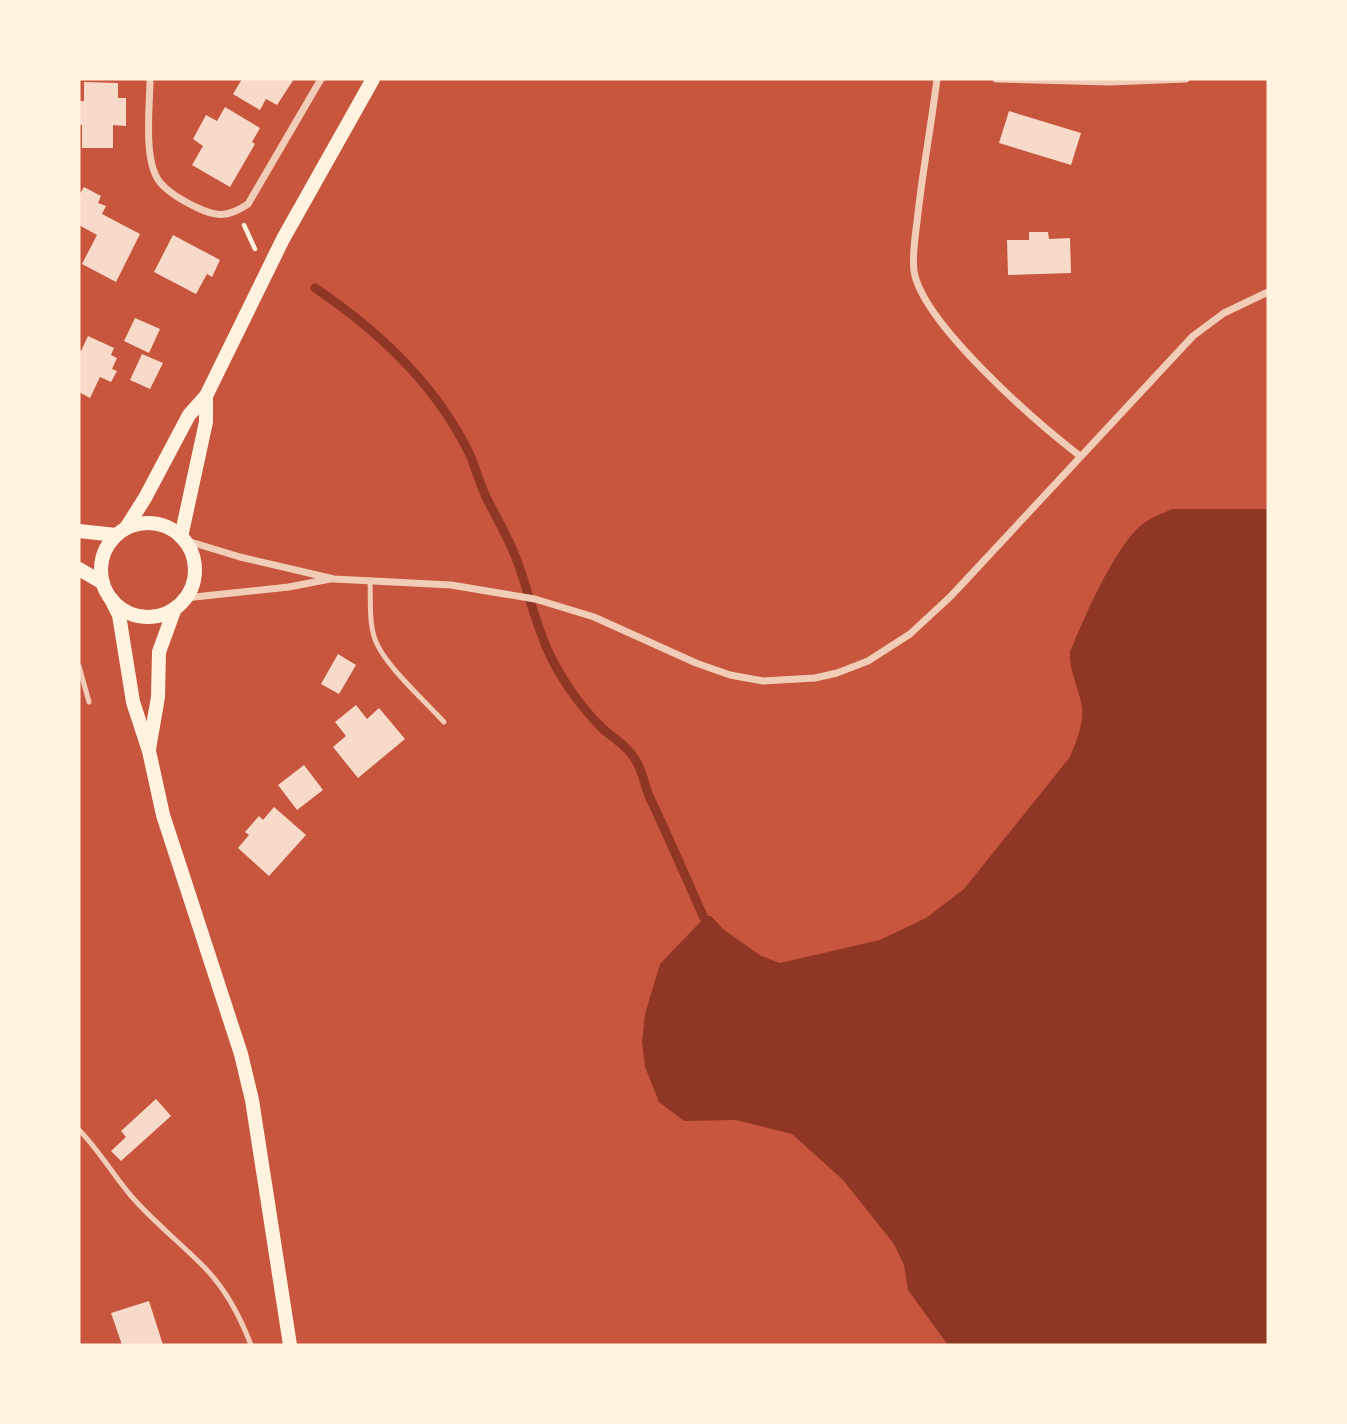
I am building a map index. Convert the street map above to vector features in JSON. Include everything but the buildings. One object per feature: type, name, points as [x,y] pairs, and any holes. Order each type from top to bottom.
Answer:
[{"type":"main road","points":[[290,1345],[252,1100],[229,1010],[173,850],[149,751],[133,702],[119,615],[103,583],[102,557],[151,487],[188,415],[206,396],[283,239],[373,79]]},
{"type":"main road","points":[[183,538],[206,422],[206,396]]},
{"type":"main road","points":[[79,531],[121,531],[149,523],[172,529],[183,538],[193,558],[194,579],[180,603],[159,652],[158,697],[149,751]]},
{"type":"main road","points":[[79,569],[103,583]]},
{"type":"main road","points":[[111,599],[130,613],[142,616],[164,613],[180,603]]},
{"type":"street","points":[[150,79],[150,150],[153,170],[158,180],[170,192],[210,214],[224,216],[237,212],[248,204],[321,79]]},
{"type":"street","points":[[937,79],[918,207],[913,259],[917,281],[929,306],[950,335],[1055,437],[1080,456]]},
{"type":"street","points":[[996,79],[1110,82],[1186,79]]},
{"type":"street","points":[[183,538],[240,557],[334,579],[452,585],[535,599],[594,617],[695,663],[730,675],[778,681],[815,678],[868,661],[910,634],[951,596],[1193,336],[1224,313],[1268,292]]},
{"type":"street","points":[[180,603],[334,579]]},
{"type":"lane","points":[[370,580],[373,629],[377,645],[386,659],[444,722]]},
{"type":"lane","points":[[79,666],[89,702]]},
{"type":"lane","points":[[79,1130],[131,1196],[203,1265],[235,1310],[251,1345]]},
{"type":"path","points":[[237,212],[256,250]]},
{"type":"shaded area","points":[[1173,509],[1268,509],[1268,1345],[948,1345],[908,1290],[904,1265],[894,1244],[843,1180],[792,1134],[736,1120],[684,1121],[659,1102],[645,1067],[642,1042],[645,1014],[660,964],[706,916],[711,916],[723,929],[761,956],[780,963],[880,940],[926,918],[964,889],[1070,757],[1079,733],[1082,713],[1070,652],[1100,586],[1129,538],[1147,521]]},
{"type":"waterway","points":[[315,288],[362,323],[405,362],[442,407],[457,431],[513,550],[544,642],[554,663],[586,711],[635,759],[704,918]]}]
